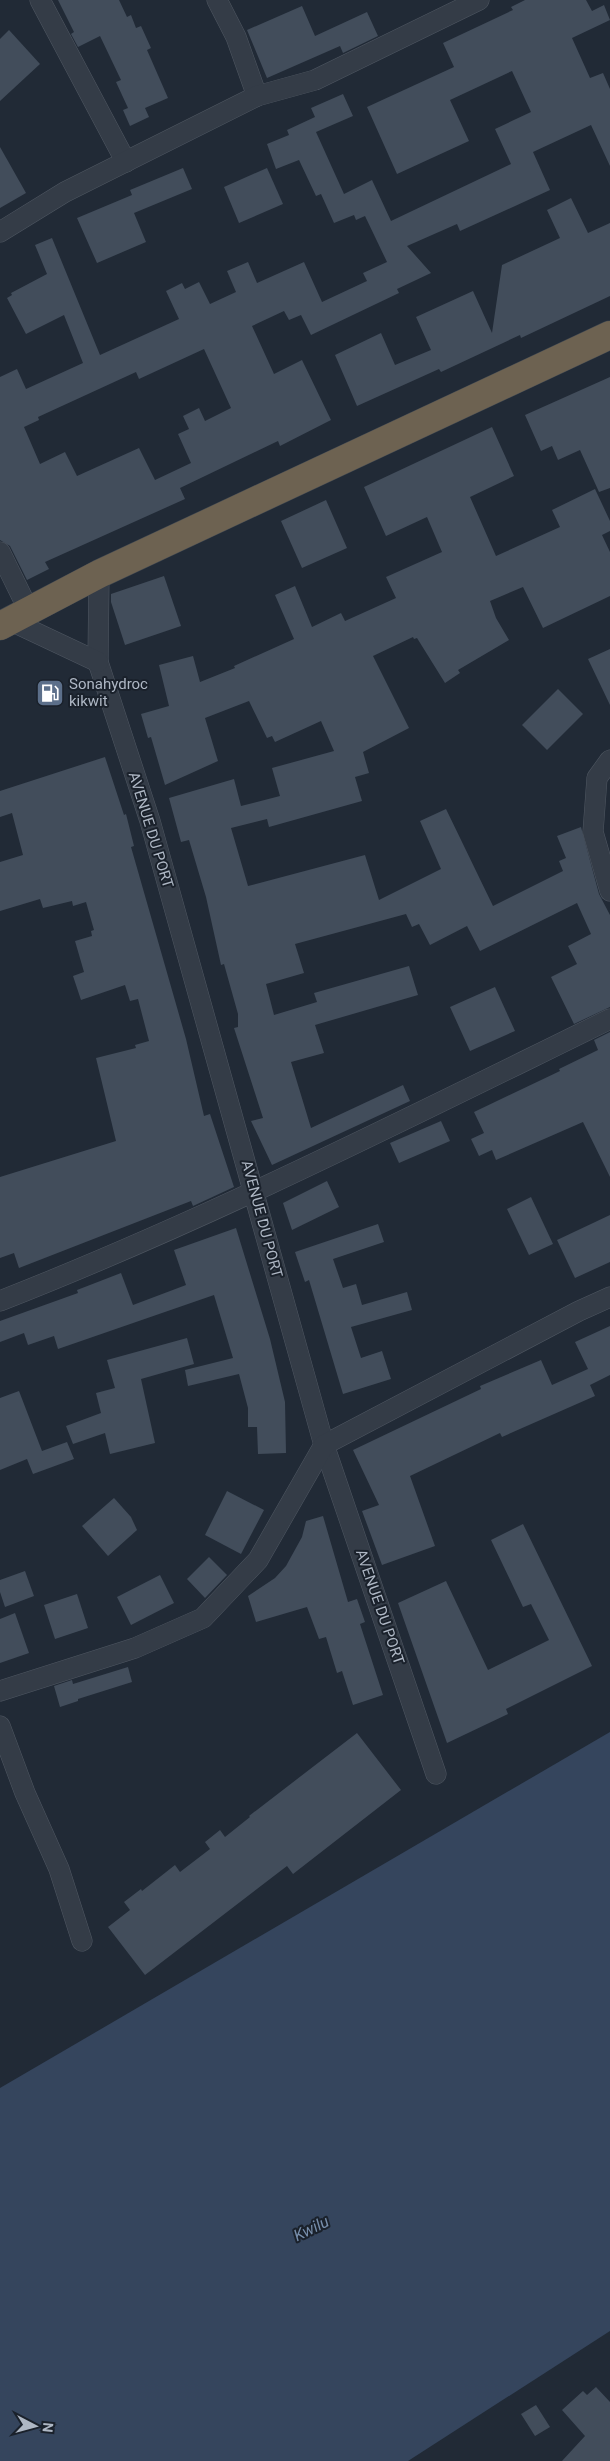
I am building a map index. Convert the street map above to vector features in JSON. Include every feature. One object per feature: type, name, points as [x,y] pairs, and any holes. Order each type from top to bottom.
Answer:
[{"type":"highway","points":[[13,619],[100,574],[610,335]]},
{"type":"street","points":[[40,0],[126,162]]},
{"type":"street","points":[[217,0],[236,37],[257,96]]},
{"type":"street","points":[[0,232],[65,192],[257,96],[315,80],[478,0]]},
{"type":"street","points":[[0,552],[13,619],[98,662]]},
{"type":"street","name":"AVENUE DU PORT","points":[[100,574],[98,662],[150,821],[324,1445],[436,1774]]},
{"type":"street","points":[[610,760],[597,778],[593,832],[610,891]]},
{"type":"street","points":[[0,1301],[86,1267],[255,1193],[610,1020]]},
{"type":"street","points":[[0,1691],[135,1648],[203,1618],[258,1560],[324,1445],[578,1311],[610,1297]]},
{"type":"street","points":[[0,1726],[25,1792],[59,1869],[82,1941]]},
{"type":"water","name":"Kwilu","points":[[610,1732],[610,2331],[408,2461],[0,2461],[0,2088]]},
{"type":"building","points":[[58,0],[119,0],[127,17],[131,15],[136,28],[141,26],[151,48],[147,50],[168,98],[145,108],[149,117],[130,126],[123,110],[128,108],[116,82],[121,80],[100,36],[78,47],[71,34],[74,32]]},
{"type":"building","points":[[525,0],[586,0],[592,11],[604,5],[610,20],[572,38],[590,78],[603,73],[610,89],[610,166],[591,125],[533,152],[550,190],[460,231],[457,224],[407,246],[431,273],[397,289],[399,293],[311,335],[301,315],[289,320],[284,311],[252,326],[274,374],[302,360],[331,420],[280,446],[278,441],[180,488],[185,499],[45,562],[49,569],[27,580],[10,546],[0,540],[0,377],[17,369],[26,389],[83,363],[64,315],[26,334],[7,298],[12,295],[11,293],[47,274],[35,245],[52,238],[100,355],[179,319],[166,291],[182,283],[185,289],[199,282],[210,304],[236,292],[227,271],[248,262],[257,283],[304,262],[322,302],[367,281],[363,273],[387,262],[365,216],[356,220],[354,215],[334,223],[321,194],[316,196],[299,160],[276,169],[267,144],[289,135],[287,130],[315,117],[311,108],[343,94],[353,116],[316,132],[344,194],[372,180],[391,221],[511,164],[495,129],[531,112],[512,71],[450,100],[469,141],[397,174],[367,107],[454,67],[443,43],[513,10],[511,7]],"holes":[[[204,349],[231,408],[205,421],[199,408],[183,416],[189,429],[178,434],[191,463],[155,480],[139,448],[77,476],[65,452],[40,464],[24,427],[39,420],[38,417],[136,372],[139,379]]]},
{"type":"building","points":[[302,6],[315,36],[367,12],[378,36],[343,53],[340,46],[267,78],[247,30]]},
{"type":"building","points":[[9,30],[40,64],[0,101],[0,39]]},
{"type":"building","points":[[0,147],[26,193],[0,208]]},
{"type":"building","points":[[183,168],[192,189],[134,213],[146,242],[97,263],[77,218],[132,195],[130,190]]},
{"type":"building","points":[[267,168],[283,204],[239,223],[224,187]]},
{"type":"building","points":[[571,198],[588,233],[610,223],[610,296],[521,338],[520,335],[441,372],[439,369],[357,406],[335,355],[381,333],[395,365],[431,350],[416,317],[473,291],[492,333],[502,265],[560,238],[547,210]]},
{"type":"building","points":[[610,377],[610,488],[599,492],[580,450],[558,460],[552,446],[541,451],[525,415]]},
{"type":"building","points":[[492,427],[514,476],[470,497],[496,556],[560,527],[552,510],[595,489],[610,521],[610,531],[602,535],[610,552],[610,596],[543,628],[523,587],[490,601],[496,618],[509,640],[458,670],[460,673],[445,683],[417,638],[414,639],[413,637],[373,656],[409,728],[363,752],[369,773],[355,777],[362,801],[269,827],[267,819],[231,828],[248,886],[365,855],[379,900],[441,869],[420,821],[446,809],[493,906],[563,871],[559,861],[566,858],[557,836],[581,827],[599,894],[610,915],[610,1007],[574,1024],[551,977],[577,964],[568,946],[591,934],[577,903],[480,951],[467,926],[430,945],[419,924],[412,927],[406,914],[295,944],[304,973],[266,984],[274,1015],[317,1002],[314,993],[409,966],[418,995],[315,1025],[324,1053],[291,1062],[311,1128],[403,1085],[410,1101],[272,1165],[251,1121],[263,1118],[234,1028],[238,1027],[238,1014],[224,964],[221,965],[206,897],[189,840],[181,842],[169,798],[234,779],[241,806],[280,796],[272,768],[334,751],[321,721],[275,742],[272,736],[267,738],[249,701],[205,718],[218,761],[165,785],[151,737],[148,738],[141,714],[169,706],[159,665],[193,656],[200,682],[235,668],[234,666],[294,639],[275,595],[295,586],[312,627],[341,613],[345,621],[396,598],[386,577],[442,552],[427,517],[386,536],[364,487]]},
{"type":"building","points":[[326,500],[347,548],[302,568],[281,521]]},
{"type":"building","points":[[164,576],[181,626],[125,645],[111,602],[111,594]]},
{"type":"building","points":[[610,649],[610,705],[588,659]]},
{"type":"building","points":[[558,689],[583,714],[547,750],[522,725]]},
{"type":"building","points":[[105,757],[124,815],[126,814],[134,846],[131,847],[186,1039],[204,1116],[210,1114],[234,1187],[193,1206],[191,1201],[19,1268],[14,1253],[0,1258],[0,1177],[116,1141],[96,1058],[136,1048],[135,1045],[149,1041],[138,999],[130,1001],[125,985],[81,1000],[73,976],[84,972],[75,941],[92,936],[91,931],[94,930],[86,902],[73,906],[72,901],[43,908],[40,899],[0,911],[0,862],[23,855],[12,813],[0,817],[0,791]]},
{"type":"building","points":[[495,987],[515,1031],[470,1051],[450,1007]]},
{"type":"building","points":[[610,1032],[610,1177],[583,1122],[496,1160],[492,1150],[479,1156],[471,1139],[484,1133],[474,1112],[560,1071],[559,1069],[598,1050],[594,1040]]},
{"type":"building","points":[[441,1121],[450,1141],[399,1163],[390,1143]]},
{"type":"building","points":[[327,1181],[339,1207],[292,1230],[283,1203]]},
{"type":"building","points":[[531,1197],[553,1244],[529,1255],[507,1209]]},
{"type":"building","points":[[610,1215],[610,1262],[575,1278],[557,1240]]},
{"type":"building","points":[[378,1224],[384,1242],[333,1259],[343,1288],[356,1284],[362,1305],[407,1292],[412,1310],[351,1327],[361,1358],[382,1351],[391,1379],[343,1394],[309,1280],[305,1282],[295,1252]]},
{"type":"building","points":[[236,1228],[270,1339],[285,1402],[286,1453],[258,1454],[257,1427],[248,1427],[248,1408],[239,1374],[188,1386],[185,1370],[233,1358],[214,1295],[58,1349],[54,1336],[28,1345],[24,1333],[0,1342],[0,1321],[78,1293],[77,1290],[121,1273],[133,1305],[186,1285],[174,1250]]},
{"type":"building","points":[[610,1326],[610,1375],[590,1385],[595,1396],[502,1437],[500,1433],[410,1476],[435,1546],[382,1565],[362,1511],[379,1505],[353,1450],[481,1389],[480,1386],[541,1360],[552,1385],[588,1369],[575,1342]]},
{"type":"building","points":[[187,1338],[194,1364],[141,1379],[155,1443],[110,1454],[105,1433],[73,1444],[66,1426],[101,1413],[96,1393],[115,1388],[107,1360]]},
{"type":"building","points":[[19,1391],[42,1451],[67,1442],[74,1459],[33,1474],[27,1459],[0,1470],[0,1398]]},
{"type":"building","points":[[227,1491],[264,1510],[241,1554],[205,1535]]},
{"type":"building","points":[[114,1498],[131,1517],[137,1530],[108,1556],[82,1526]]},
{"type":"building","points":[[323,1516],[348,1602],[357,1599],[365,1622],[360,1624],[383,1695],[353,1705],[342,1671],[337,1673],[326,1637],[319,1639],[307,1607],[256,1622],[248,1596],[275,1578],[286,1566],[302,1537],[306,1521]]},
{"type":"building","points":[[523,1524],[592,1666],[506,1709],[508,1714],[447,1743],[398,1603],[446,1581],[488,1670],[549,1640],[531,1604],[523,1607],[491,1540]]},
{"type":"building","points":[[209,1557],[227,1575],[205,1598],[187,1579]]},
{"type":"building","points":[[25,1571],[34,1596],[5,1607],[0,1592],[0,1580]]},
{"type":"building","points":[[160,1575],[174,1603],[131,1625],[117,1597]]},
{"type":"building","points":[[77,1594],[88,1628],[55,1639],[44,1605]]},
{"type":"building","points":[[15,1613],[29,1653],[0,1663],[0,1619]]},
{"type":"building","points":[[128,1667],[132,1682],[78,1699],[78,1701],[60,1707],[54,1686],[72,1680],[73,1684]]},
{"type":"building","points":[[357,1733],[401,1790],[293,1874],[287,1866],[145,1975],[108,1927],[130,1910],[124,1902],[141,1889],[142,1891],[175,1865],[180,1872],[210,1849],[205,1842],[220,1830],[225,1837],[249,1816]]},
{"type":"building","points":[[596,2387],[610,2402],[610,2461],[562,2461],[585,2436],[562,2410],[583,2391],[587,2395]]},
{"type":"building","points":[[536,2405],[550,2427],[535,2436],[521,2414]]},
{"type":"place","name":"Sonahydroc kikwit","points":[[50,693]]}]
